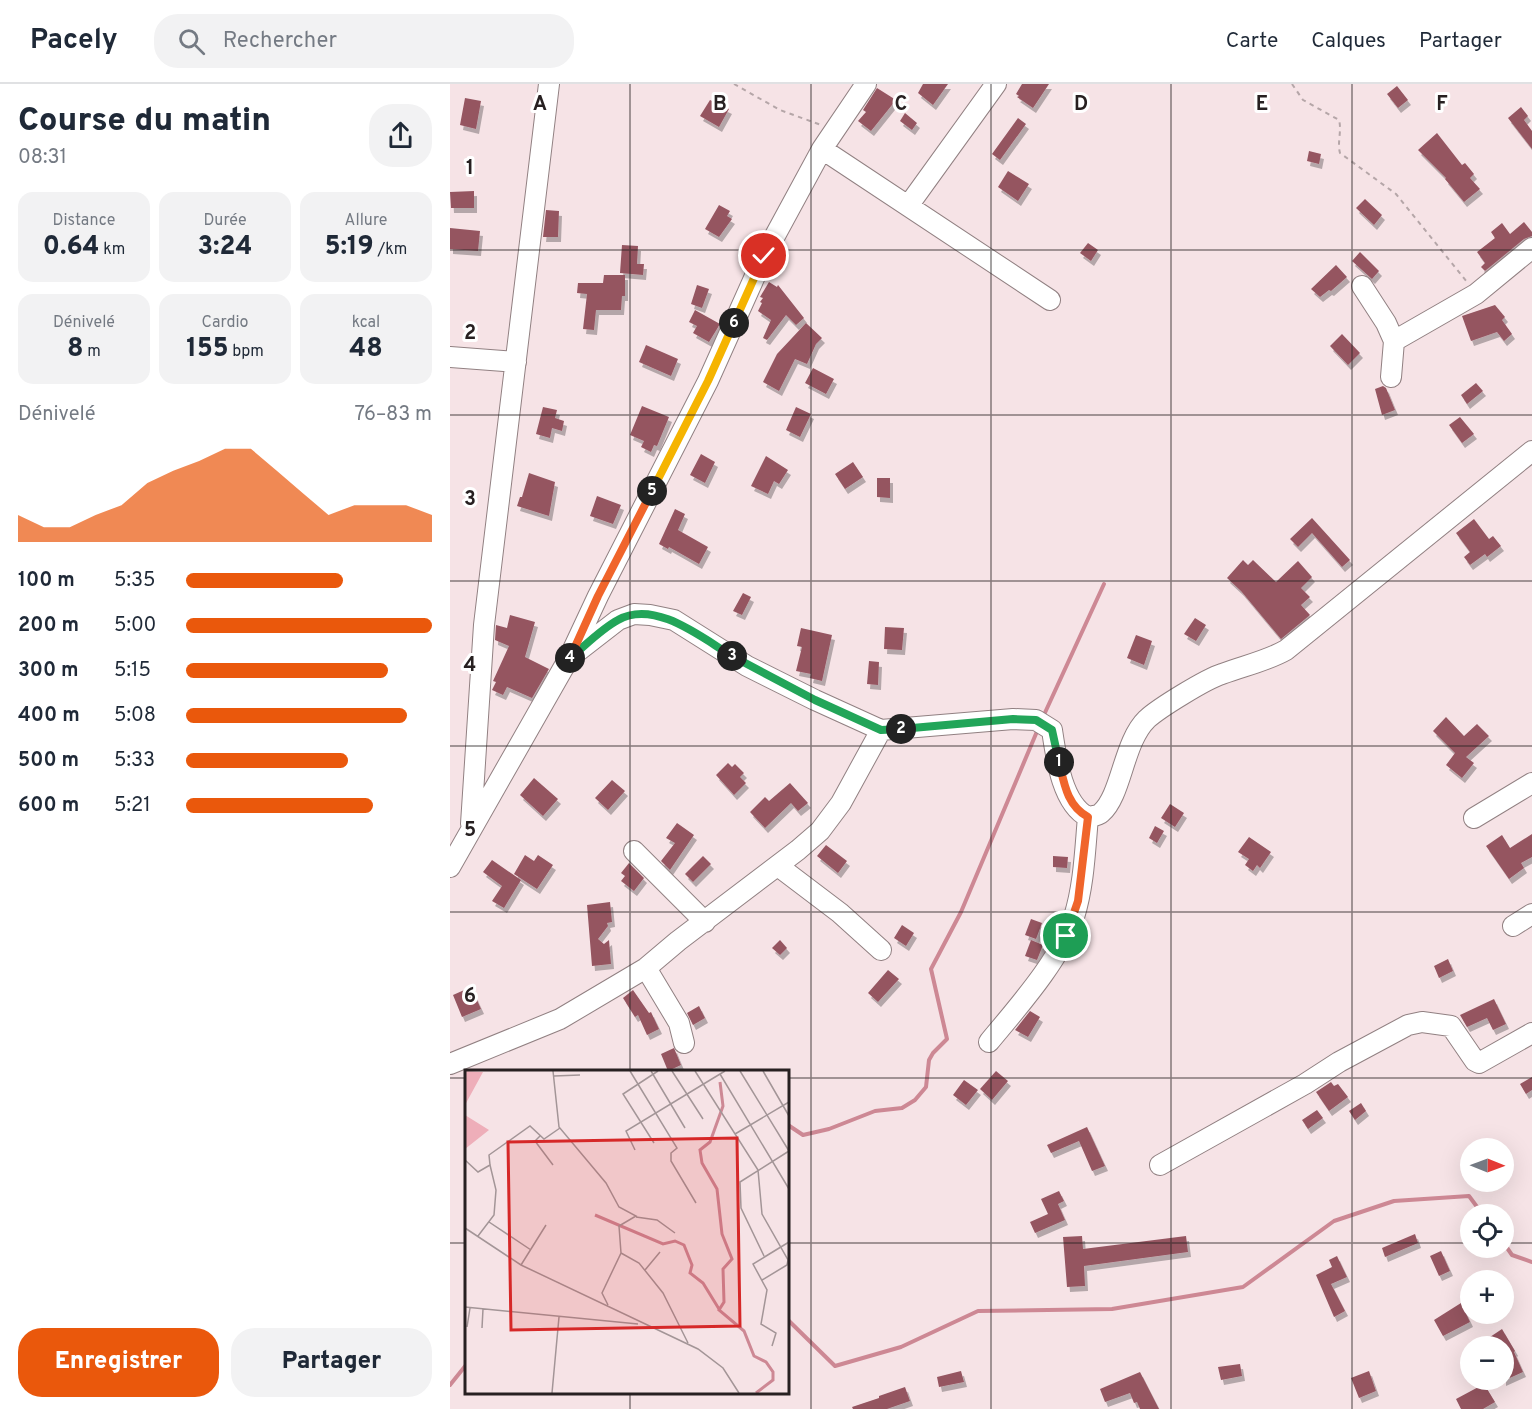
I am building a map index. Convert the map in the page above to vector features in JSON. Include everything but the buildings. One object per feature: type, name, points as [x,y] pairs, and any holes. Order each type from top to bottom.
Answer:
[{"type":"street","points":[[470,829],[484,625],[549,84]]},
{"type":"street","points":[[450,867],[569,658],[598,596],[708,381],[764,256],[822,149],[866,84]]},
{"type":"street","points":[[908,206],[996,84]]},
{"type":"street","points":[[822,149],[1050,300]]},
{"type":"street","points":[[1394,341],[1476,294],[1532,248]]},
{"type":"street","points":[[1362,286],[1386,323],[1394,341],[1391,377]]},
{"type":"street","points":[[450,357],[516,362]]},
{"type":"street","points":[[1088,817],[1101,813],[1108,804],[1134,738],[1147,719],[1218,675],[1286,650],[1532,451]]},
{"type":"street","points":[[569,658],[618,620],[634,614],[674,620],[747,666],[881,730],[1013,719],[1036,720],[1052,730],[1068,797],[1074,807],[1088,817]]},
{"type":"street","points":[[450,1064],[560,1019],[646,969],[820,831],[841,803],[881,730]]},
{"type":"street","points":[[1474,818],[1532,783]]},
{"type":"street","points":[[989,1042],[1031,990],[1066,936],[1078,901],[1088,817]]},
{"type":"street","points":[[634,851],[705,922]]},
{"type":"street","points":[[778,866],[840,913],[882,950]]},
{"type":"street","points":[[1514,926],[1532,914]]},
{"type":"street","points":[[646,969],[679,1023],[684,1043]]},
{"type":"street","points":[[1160,1165],[1408,1025],[1422,1022],[1451,1026],[1475,1061],[1479,1063],[1532,1033]]},
{"type":"path","points":[[734,84],[780,110],[835,130]]},
{"type":"path","points":[[1292,84],[1303,100],[1339,120],[1340,153],[1396,194],[1476,294]]},
{"type":"waterway","points":[[1043,717],[1104,584]]},
{"type":"waterway","points":[[789,1126],[803,1135],[829,1129],[875,1111],[902,1108],[915,1100],[926,1087],[929,1060],[947,1039],[931,969],[961,912],[1038,729]]},
{"type":"waterway","points":[[789,1321],[835,1366],[901,1347],[978,1311],[1112,1309],[1243,1287],[1334,1221],[1394,1201],[1469,1196],[1475,1204]]},
{"type":"waterway","points":[[1514,1256],[1532,1262]]},
{"type":"waterway","points":[[450,1385],[465,1366]]},
{"type":"route","points":[[764,256],[708,381],[598,596],[569,658],[618,620],[634,614],[650,615],[674,620],[747,666],[881,730],[1013,719],[1036,720],[1046,724],[1052,730],[1068,797],[1074,807],[1088,817],[1078,901],[1066,936]]}]
